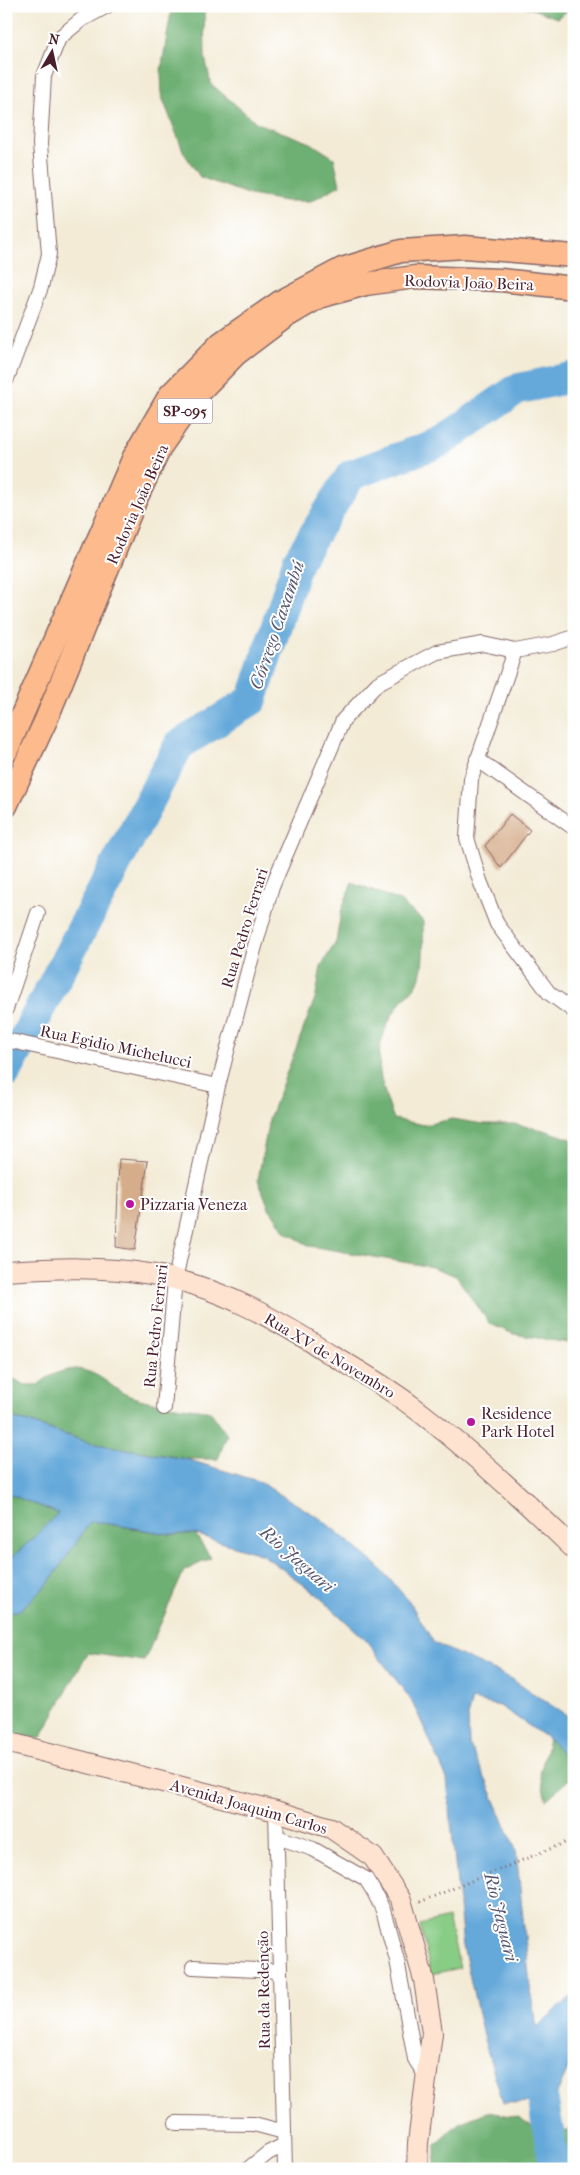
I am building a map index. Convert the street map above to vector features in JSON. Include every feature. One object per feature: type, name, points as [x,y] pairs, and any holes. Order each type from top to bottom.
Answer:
[{"type":"main road","name":"Rodovia João Beira","points":[[6,752],[134,457],[170,395],[221,343],[280,302],[342,269],[401,252],[465,247],[574,256]]},
{"type":"main road","name":"Rodovia João Beira","points":[[6,806],[46,720],[135,501],[160,446],[197,394],[236,354],[285,317],[319,297],[366,284],[415,277],[501,280],[574,288]]},
{"type":"street","points":[[6,381],[41,287],[49,254],[40,144],[44,76],[59,38],[80,20],[106,6]]},
{"type":"street","name":"Rua Pedro Ferrari","points":[[164,1408],[175,1279],[218,1086],[272,887],[343,720],[378,683],[437,652],[484,644],[515,651],[553,644],[574,637]]},
{"type":"street","points":[[515,651],[471,779],[467,838],[480,881],[497,924],[549,993],[574,1011]]},
{"type":"street","points":[[478,759],[574,828]]},
{"type":"street","points":[[6,1009],[38,913]]},
{"type":"street","name":"Rua Egidio Michelucci","points":[[7,1040],[218,1086]]},
{"type":"street","name":"Rua XV de Novembro","points":[[6,1271],[60,1267],[149,1273],[218,1293],[284,1324],[411,1405],[517,1494],[574,1549]]},
{"type":"street","name":"Avenida Joaquim Carlos","points":[[6,1742],[276,1811],[331,1828],[373,1858],[401,1900],[424,1980],[432,2032],[428,2079],[418,2143],[417,2169]]},
{"type":"street","name":"Rua da Redenção","points":[[276,1811],[285,2169]]},
{"type":"street","points":[[277,1837],[314,1849],[366,1879],[383,1910],[398,1960],[415,2059],[428,2079]]},
{"type":"street","points":[[193,1967],[279,1971]]},
{"type":"street","points":[[176,2123],[254,2124],[284,2138],[248,2169]]},
{"type":"path","points":[[440,1893],[574,1839]]},
{"type":"green space","points":[[172,6],[204,6],[205,57],[211,84],[257,123],[311,143],[334,158],[340,185],[311,201],[285,201],[250,195],[200,177],[184,153],[162,97],[161,71]]},
{"type":"green space","points":[[518,6],[574,6],[557,18],[533,9]]},
{"type":"green space","points":[[352,882],[400,901],[423,921],[423,952],[420,976],[416,985],[400,1003],[389,1021],[380,1049],[380,1075],[394,1119],[425,1125],[452,1119],[483,1124],[514,1124],[544,1130],[574,1140],[574,1344],[514,1334],[490,1324],[456,1276],[432,1267],[310,1246],[286,1232],[269,1208],[258,1180],[269,1119],[316,996],[321,966],[336,942],[341,912]]},
{"type":"green space","points":[[77,1369],[95,1374],[121,1392],[136,1398],[210,1411],[227,1435],[218,1459],[186,1459],[90,1443],[26,1421],[6,1418],[6,1374],[24,1385],[38,1385],[56,1373]]},
{"type":"green space","points":[[6,1493],[68,1517],[168,1534],[195,1534],[211,1558],[184,1571],[144,1661],[88,1653],[40,1739],[6,1733]]},
{"type":"green space","points":[[555,1716],[574,1723],[574,1780],[568,1780],[546,1800],[540,1774]]},
{"type":"green space","points":[[448,1918],[460,1968],[431,1974],[420,1925]]},
{"type":"green space","points":[[487,2112],[518,2117],[541,2132],[568,2131],[574,2116],[574,2169],[435,2169],[435,2145],[459,2123]]},
{"type":"water","points":[[6,1418],[25,1421],[90,1443],[186,1459],[258,1481],[321,1519],[377,1565],[409,1601],[434,1643],[508,1677],[574,1720],[574,1770],[554,1743],[500,1706],[472,1700],[468,1714],[469,1744],[516,1850],[531,1995],[537,2027],[574,1994],[574,2056],[553,2102],[503,2103],[483,2036],[463,1946],[447,1779],[412,1701],[365,1639],[315,1593],[263,1555],[195,1534],[168,1534],[91,1521],[48,1584],[20,1610],[6,1613],[6,1562],[58,1513],[6,1493]]},
{"type":"building","points":[[510,814],[530,830],[501,868],[485,846]]},
{"type":"building","name":"Pizzaria Veneza","points":[[119,1159],[148,1161],[135,1250],[116,1247]]},
{"type":"waterway","name":"Córrego Caxambú","points":[[6,1073],[179,745],[252,700],[298,560],[351,475],[441,442],[517,389],[574,377]]},
{"type":"waterway","name":"Rio Jaguari","points":[[536,2059],[555,2169]]},
{"type":"place","name":"Pizzaria Veneza","points":[[130,1204]]},
{"type":"place","name":"Residence Park Hotel","points":[[471,1422]]}]
